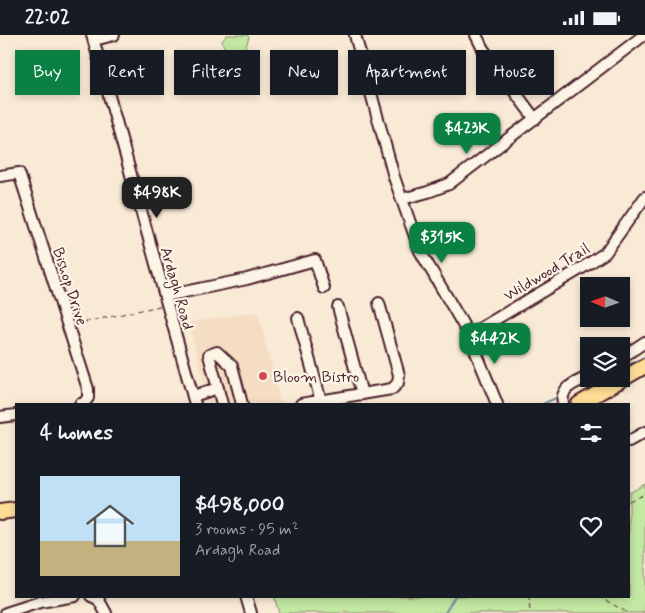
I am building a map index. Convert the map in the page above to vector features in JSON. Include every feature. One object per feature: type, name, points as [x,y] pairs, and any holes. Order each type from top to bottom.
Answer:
[{"type":"main road","points":[[581,403],[645,367]]},
{"type":"main road","points":[[0,512],[15,510]]},
{"type":"street","points":[[93,38],[114,35]]},
{"type":"street","points":[[355,35],[394,177],[420,251],[469,335],[497,403]]},
{"type":"street","points":[[476,35],[483,49],[535,119]]},
{"type":"street","points":[[402,199],[428,193],[449,184],[644,35]]},
{"type":"street","name":"Ardagh Road","points":[[93,38],[194,400]]},
{"type":"street","name":"Bishop Drive","points":[[0,177],[19,173],[88,389],[88,398],[84,403]]},
{"type":"street","name":"Wildwood Trail","points":[[469,335],[582,269],[605,253],[645,197]]},
{"type":"street","points":[[166,300],[315,260],[324,288]]},
{"type":"street","points":[[308,403],[392,389],[398,383],[399,375],[379,303]]},
{"type":"street","points":[[338,307],[362,394]]},
{"type":"street","points":[[298,317],[321,401]]},
{"type":"street","points":[[630,352],[645,342]]},
{"type":"street","points":[[222,403],[210,355],[217,352],[232,366],[242,403]]},
{"type":"street","points":[[563,403],[562,393],[580,381]]},
{"type":"street","points":[[194,400],[218,388]]},
{"type":"street","points":[[0,417],[15,415]]},
{"type":"street","points":[[630,440],[645,432]]},
{"type":"street","points":[[6,613],[65,598]]},
{"type":"street","points":[[96,598],[106,613]]},
{"type":"street","points":[[247,598],[251,613]]},
{"type":"path","points":[[68,326],[166,300]]},
{"type":"path","points":[[630,501],[645,495]]},
{"type":"path","points":[[529,598],[530,613]]},
{"type":"path","points":[[602,598],[628,613]]},
{"type":"shaded area","points":[[258,312],[281,403],[209,403],[189,322]]},
{"type":"green space","points":[[227,35],[247,35],[249,37],[245,50],[225,50],[222,41]]},
{"type":"green space","points":[[645,484],[645,613],[279,613],[275,598],[630,598],[630,492]]},
{"type":"waterway","points":[[630,364],[645,357]]},
{"type":"waterway","points":[[571,391],[580,387]]},
{"type":"waterway","points":[[545,403],[560,396]]},
{"type":"waterway","points":[[445,613],[454,598]]},
{"type":"place","name":"Bloom Bistro","points":[[263,376]]}]
